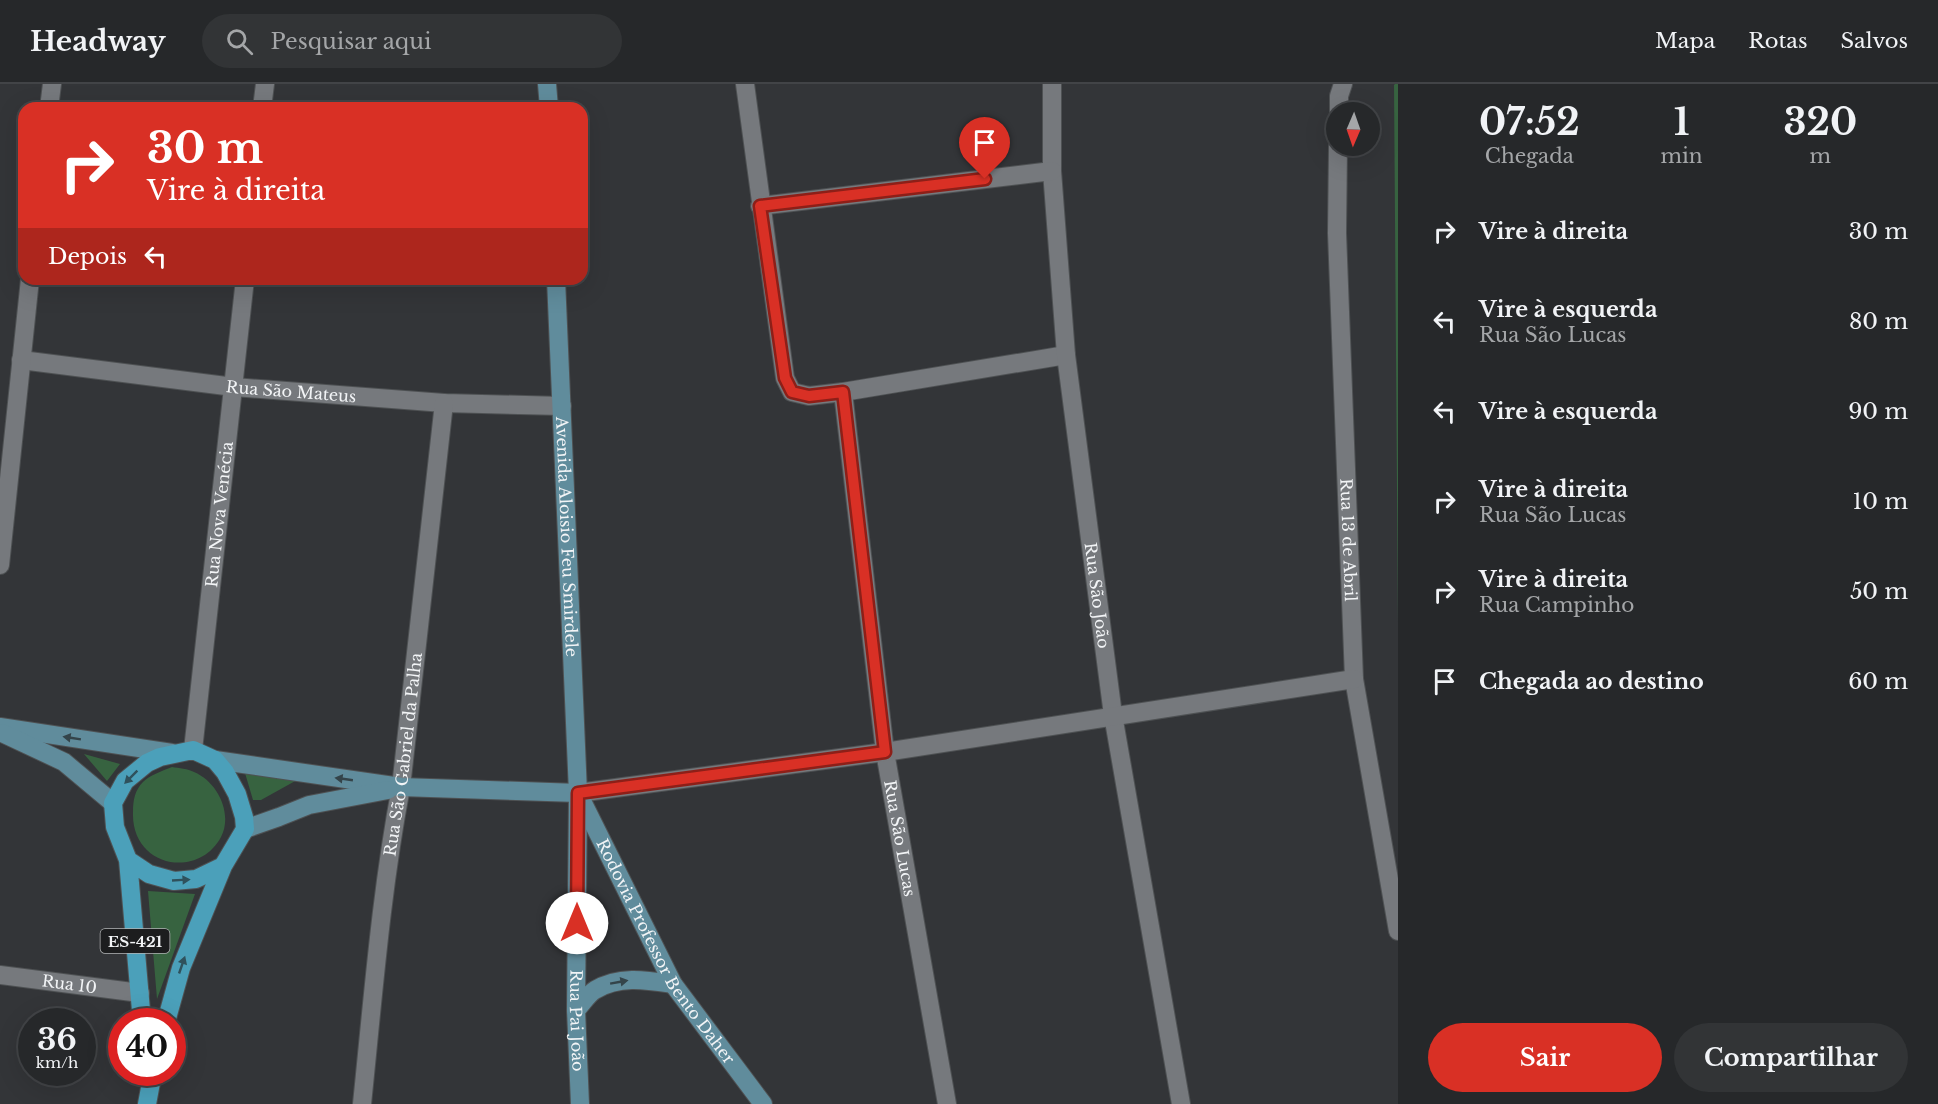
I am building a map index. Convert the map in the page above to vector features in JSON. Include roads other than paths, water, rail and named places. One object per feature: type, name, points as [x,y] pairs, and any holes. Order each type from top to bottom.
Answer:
[{"type":"main road","points":[[170,1008],[181,968],[223,866],[245,829],[244,817],[237,794],[225,772],[215,760],[193,750],[172,753],[147,763],[125,781],[113,803],[115,827],[128,860],[150,874],[174,881],[196,879],[223,866]]},
{"type":"main road","name":"ES-421","points":[[128,860],[141,1008]]},
{"type":"street","points":[[50,102],[52,84]]},
{"type":"street","points":[[263,102],[265,84]]},
{"type":"street","points":[[548,84],[549,102]]},
{"type":"street","points":[[745,84],[785,378],[792,392],[809,396],[843,392],[1066,355]]},
{"type":"street","name":"Rua São João","points":[[1052,84],[1052,171],[1066,355],[1113,715],[1181,1104]]},
{"type":"street","points":[[1339,102],[1343,84]]},
{"type":"street","name":"Rua 13 de Abril","points":[[1338,156],[1337,233],[1354,679],[1398,931]]},
{"type":"street","points":[[760,206],[1052,171]]},
{"type":"street","points":[[0,565],[29,285]]},
{"type":"street","name":"Rua Nova Venécia","points":[[193,750],[244,285]]},
{"type":"street","name":"Avenida Aloisio Feu Smirdele","points":[[556,285],[578,793]]},
{"type":"street","name":"Rua São Mateus","points":[[21,360],[234,387],[444,403],[562,406]]},
{"type":"street","name":"Rua São Lucas","points":[[843,392],[885,752],[947,1104]]},
{"type":"street","name":"Rua São Gabriel da Palha","points":[[362,1104],[385,891],[401,788],[444,403]]},
{"type":"street","points":[[215,760],[401,788],[578,793],[885,752],[1354,679]]},
{"type":"street","points":[[0,727],[172,753]]},
{"type":"street","points":[[0,732],[64,762],[113,803]]},
{"type":"street","points":[[245,829],[309,805],[401,788]]},
{"type":"street","name":"Rodovia Professor Bento Daher","points":[[578,793],[673,984],[763,1104]]},
{"type":"street","name":"Rua Pai João","points":[[578,793],[576,1010],[580,1104]]},
{"type":"street","name":"Rua 10","points":[[0,975],[140,993]]},
{"type":"street","points":[[576,1010],[593,990],[614,982],[640,979],[673,984]]}]
